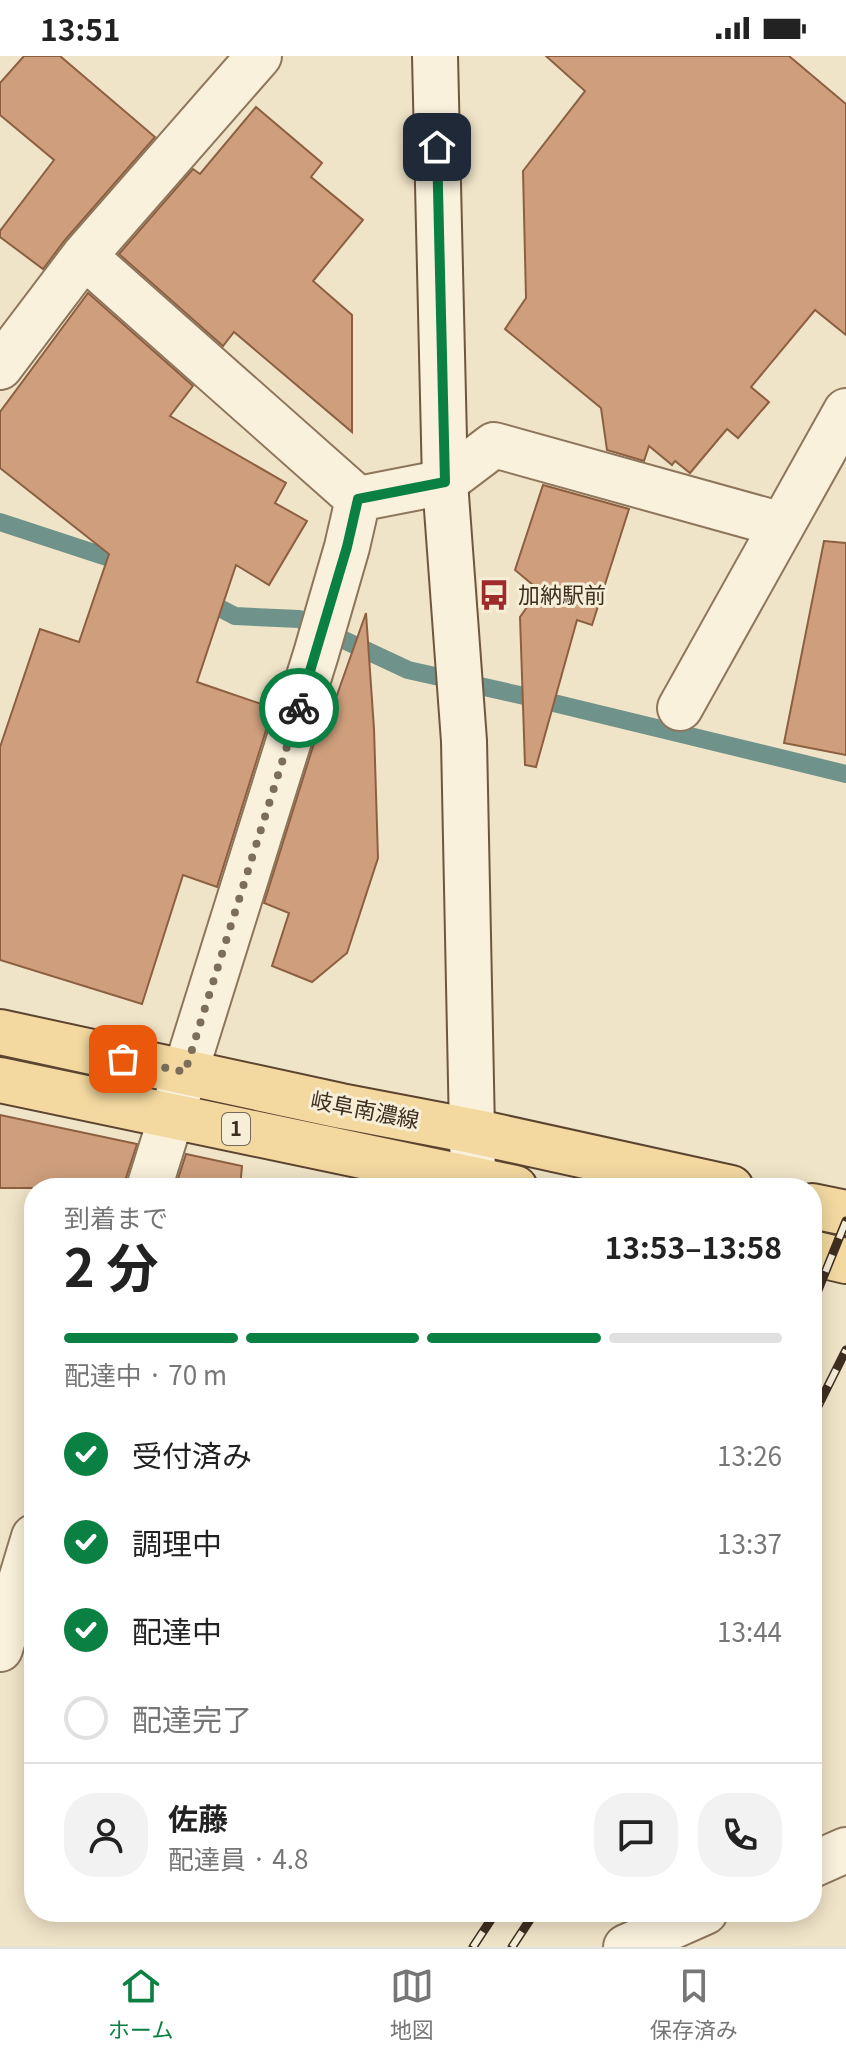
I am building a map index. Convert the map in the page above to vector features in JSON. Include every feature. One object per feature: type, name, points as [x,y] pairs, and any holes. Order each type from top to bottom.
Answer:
[{"type":"main road","name":"岐阜南濃線","points":[[0,1032],[686,1178]]},
{"type":"main road","name":"岐阜南濃線","points":[[0,1080],[468,1178]]},
{"type":"main road","points":[[822,1208],[846,1213]]},
{"type":"main road","points":[[822,1255],[846,1261]]},
{"type":"street","points":[[0,367],[84,256],[259,56]]},
{"type":"street","points":[[435,56],[445,482],[463,723],[473,1178]]},
{"type":"street","points":[[84,256],[358,499]]},
{"type":"street","points":[[680,708],[846,411]]},
{"type":"street","points":[[358,499],[445,482],[494,445],[782,525]]},
{"type":"street","points":[[152,1178],[316,654],[358,499]]},
{"type":"street","points":[[0,1649],[24,1570]]},
{"type":"street","points":[[822,1861],[846,1850]]},
{"type":"street","points":[[626,1947],[682,1922]]},
{"type":"building","points":[[24,56],[60,56],[155,137],[43,269],[0,237],[0,231],[54,160],[0,115],[0,83]]},
{"type":"building","points":[[546,56],[789,56],[846,104],[846,335],[815,310],[751,387],[769,402],[738,438],[727,429],[690,473],[675,461],[672,465],[649,446],[644,461],[607,450],[601,408],[505,329],[526,298],[523,171],[585,91]]},
{"type":"building","points":[[256,107],[322,163],[311,177],[363,220],[313,281],[352,315],[352,432],[234,332],[223,346],[119,254],[193,169],[200,174]]},
{"type":"building","points":[[88,293],[193,386],[170,416],[286,483],[275,503],[307,521],[269,585],[236,565],[197,682],[273,708],[217,887],[183,875],[142,1004],[0,960],[0,747],[40,629],[79,642],[109,554],[0,468],[0,412]]},
{"type":"building","points":[[543,485],[629,509],[592,625],[577,620],[536,767],[525,765],[520,617],[539,590],[515,570]]},
{"type":"building","points":[[824,541],[846,543],[846,755],[784,743]]},
{"type":"building","points":[[366,613],[378,858],[347,953],[312,982],[272,966],[289,913],[264,903],[320,724],[326,726]]},
{"type":"building","points":[[0,1115],[137,1144],[126,1178],[24,1178],[24,1188],[0,1188]]},
{"type":"building","points":[[186,1154],[242,1166],[241,1178],[178,1178]]},
{"type":"waterway","points":[[0,522],[131,565]]},
{"type":"waterway","points":[[200,598],[235,616],[299,619],[408,670],[846,774]]},
{"type":"railway","points":[[822,1280],[846,1221]]},
{"type":"railway","points":[[822,1398],[846,1350]]},
{"type":"railway","points":[[473,1947],[489,1922]]},
{"type":"railway","points":[[512,1947],[528,1922]]},
{"type":"way so far","points":[[123,1059],[185,1072],[299,708]]},
{"type":"place","name":"加納駅前","points":[[494,595]]},
{"type":"route","points":[[299,708],[347,547],[358,499],[445,482],[437,147]]}]
